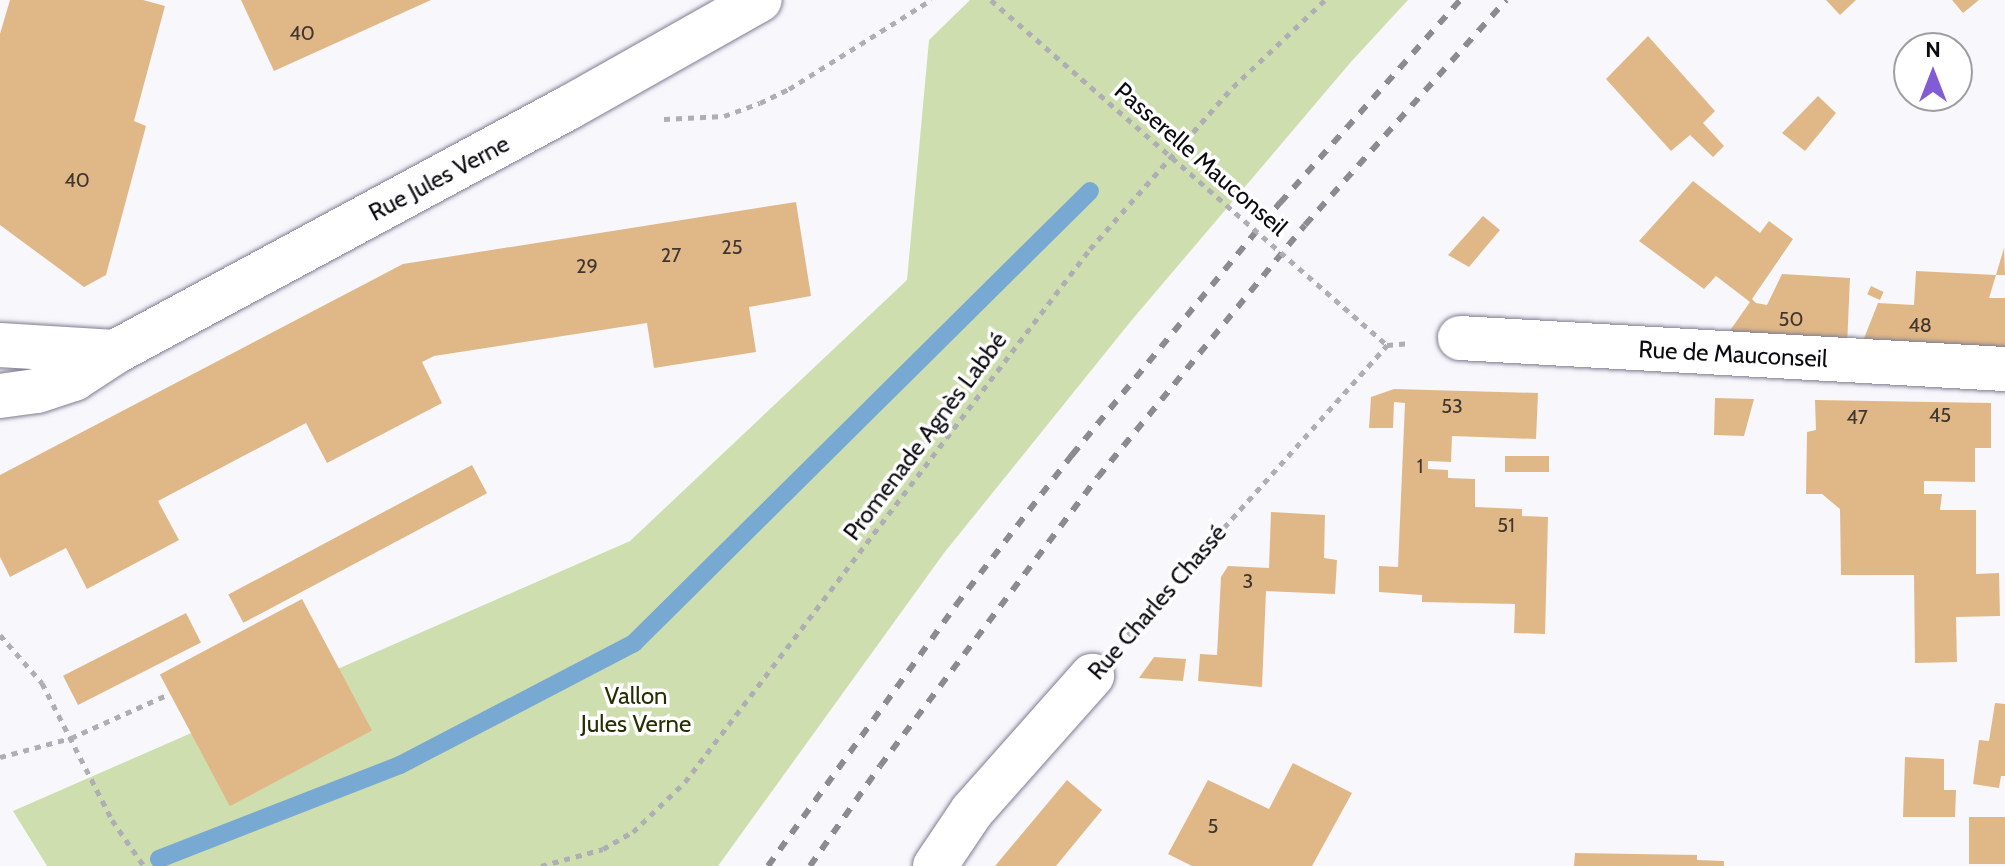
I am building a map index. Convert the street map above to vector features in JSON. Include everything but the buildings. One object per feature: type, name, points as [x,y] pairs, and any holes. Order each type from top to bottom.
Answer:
[{"type":"street","name":"Rue Jules Verne","points":[[0,396],[37,391],[74,379],[115,352],[568,108],[760,0]]},
{"type":"street","name":"Rue de Mauconseil","points":[[1460,338],[2005,369]]},
{"type":"street","points":[[0,345],[115,352]]},
{"type":"street","name":"Rue Charles Chassé","points":[[935,866],[972,811],[1092,676]]},
{"type":"path","points":[[651,118],[682,121],[724,116],[760,103],[789,89],[931,0]]},
{"type":"path","name":"Passerelle Mauconseil","points":[[991,0],[1387,345]]},
{"type":"path","name":"Promenade Agnès Labbé","points":[[541,866],[603,849],[633,832],[685,782],[1090,249],[1233,87],[1325,0]]},
{"type":"path","name":"Rue Charles Chassé","points":[[1092,676],[1387,345]]},
{"type":"path","points":[[0,635],[42,683],[112,820],[144,866]]},
{"type":"path","points":[[0,757],[71,738],[169,694]]},
{"type":"green space","name":"Vallon Jules Verne","points":[[970,0],[1408,0],[1350,63],[1131,321],[944,553],[718,866],[47,866],[13,811],[630,541],[907,280],[929,40]]},
{"type":"waterway","points":[[159,859],[400,765],[634,643],[1090,191]]},
{"type":"railway","points":[[768,866],[956,605],[1072,455],[1280,203],[1460,0]]},
{"type":"railway","points":[[810,866],[880,766],[1098,477],[1305,225],[1506,0]]}]
